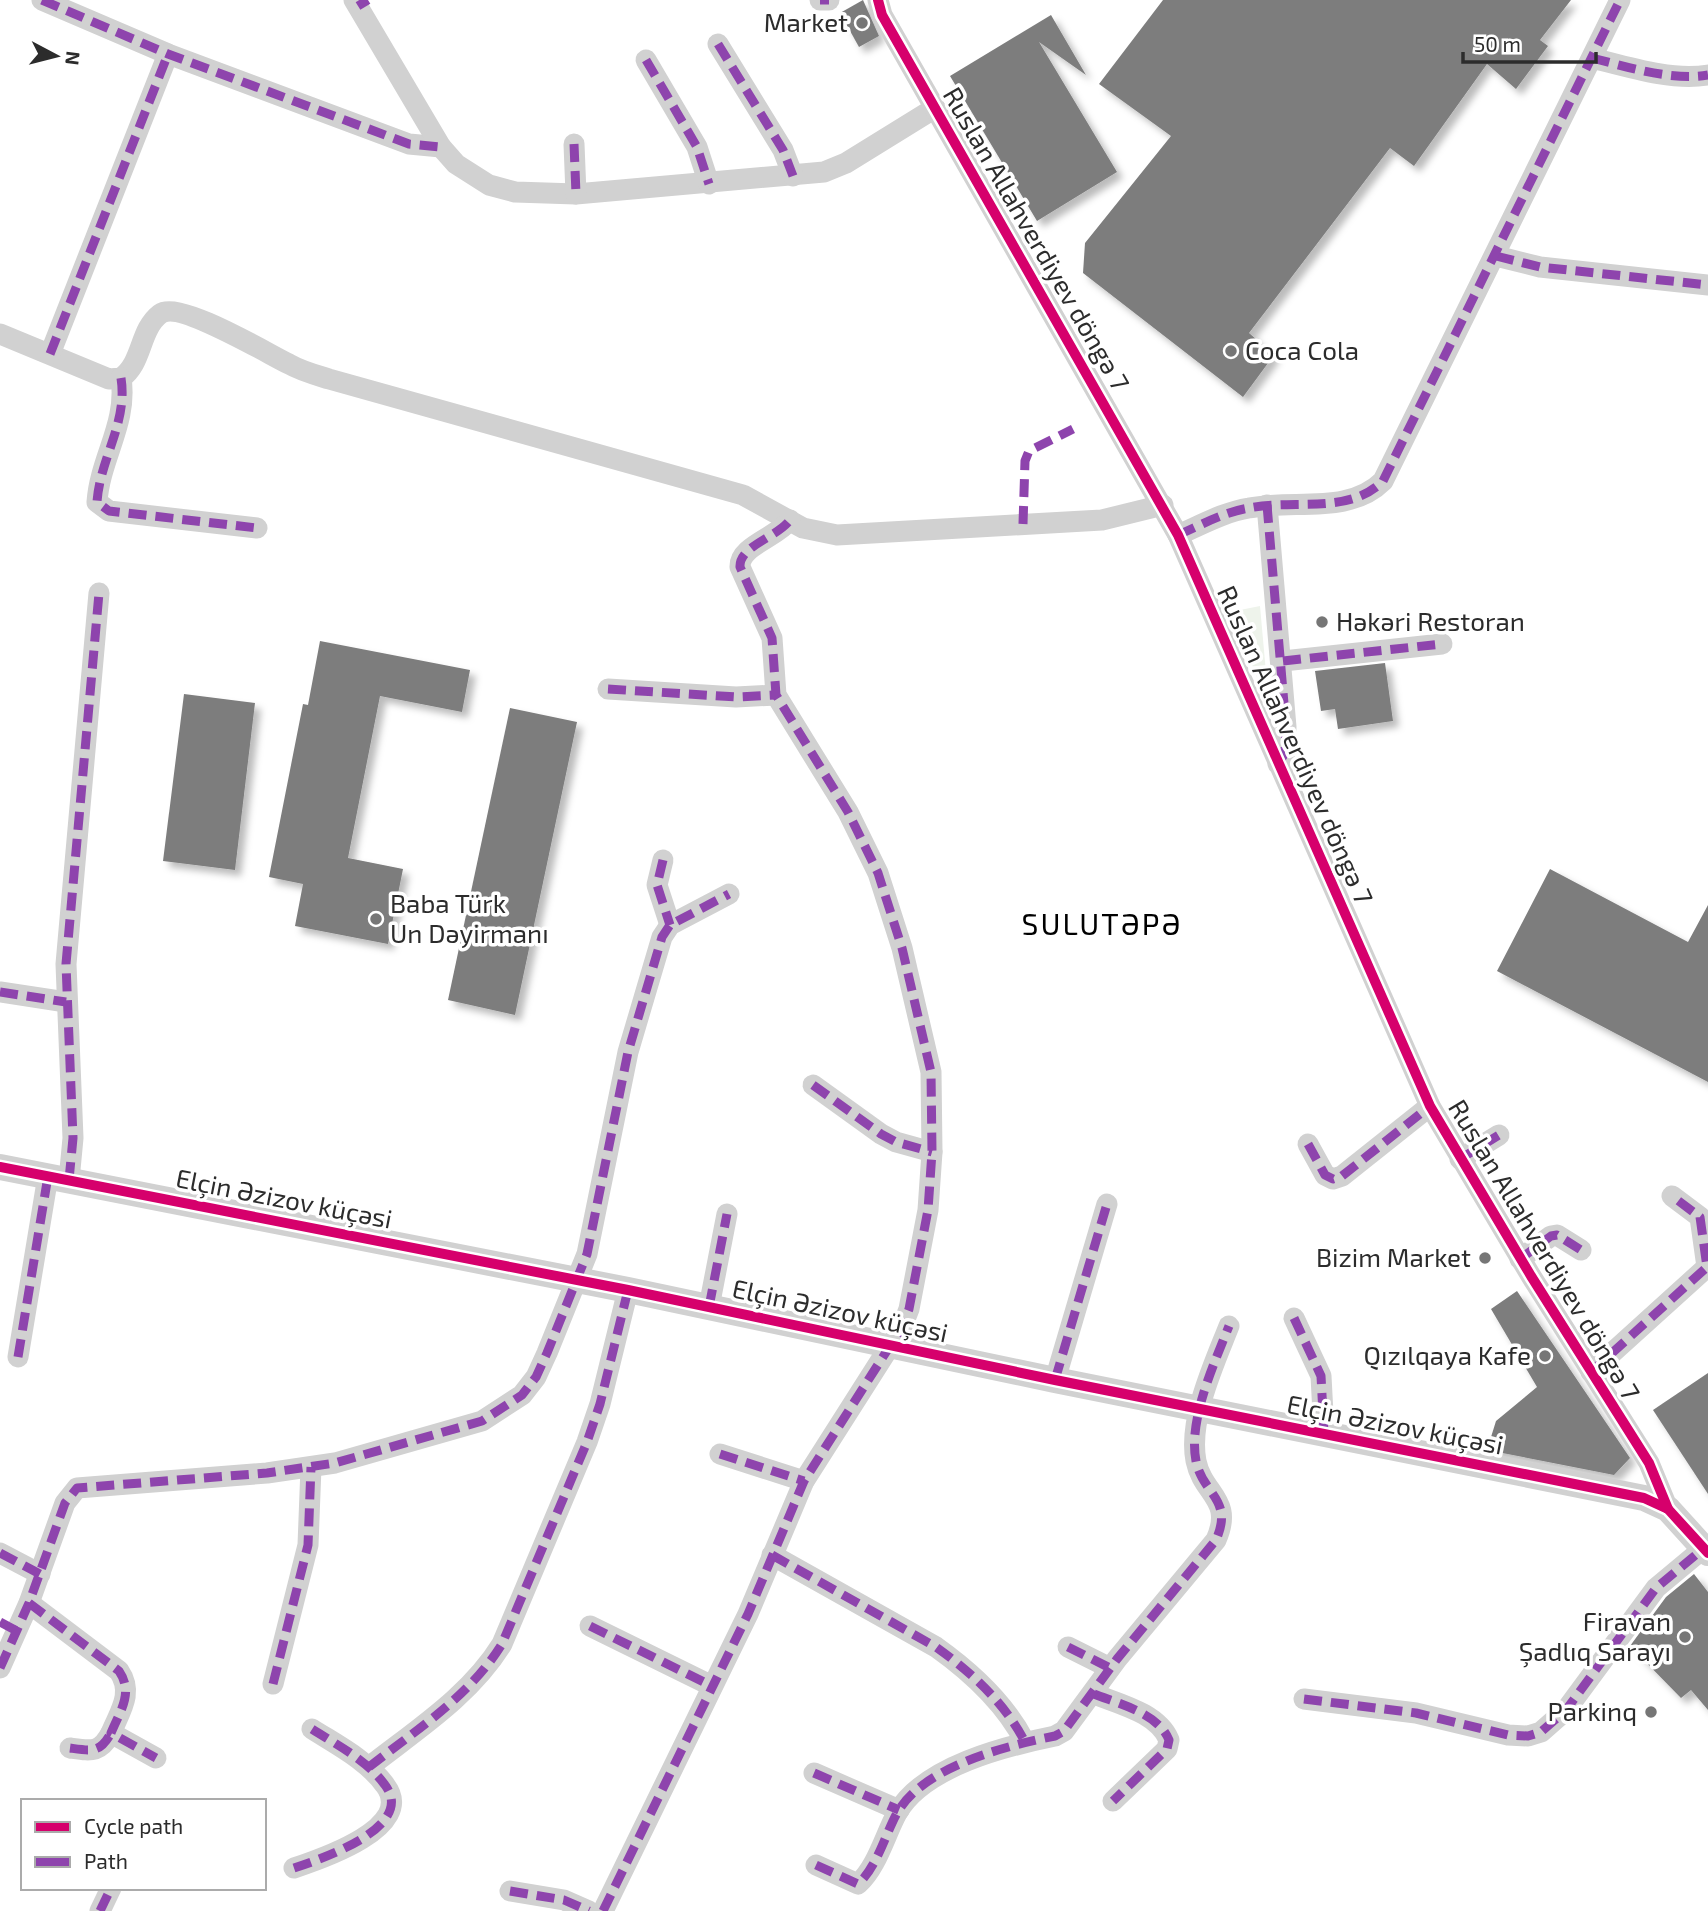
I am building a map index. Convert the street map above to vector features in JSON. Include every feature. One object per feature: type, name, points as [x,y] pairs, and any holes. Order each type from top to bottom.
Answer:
[{"type":"street","points":[[42,0],[168,54],[409,144],[441,147]]},
{"type":"street","points":[[820,0],[829,0]]},
{"type":"street","name":"Ruslan Allahverdiyev döngə 7","points":[[878,0],[882,15],[1178,535],[1430,1107],[1520,1259],[1648,1464],[1668,1509]]},
{"type":"street","points":[[1178,535],[1233,511],[1267,505],[1352,501],[1370,494],[1383,481],[1620,0]]},
{"type":"street","points":[[360,2],[441,147],[456,164],[489,185],[515,192],[576,194],[824,172],[846,163],[935,108]]},
{"type":"street","points":[[718,44],[783,150],[793,176]]},
{"type":"street","points":[[50,354],[168,54]]},
{"type":"street","points":[[1592,58],[1653,72],[1696,77],[1708,75]]},
{"type":"street","points":[[646,60],[697,148],[709,184]]},
{"type":"street","points":[[574,144],[576,194]]},
{"type":"street","points":[[1496,256],[1540,267],[1708,285]]},
{"type":"street","points":[[0,334],[109,379],[121,378],[136,362],[153,322],[160,314],[176,312],[249,341],[289,365],[329,379],[743,495],[820,533],[875,534],[1102,520],[1163,505]]},
{"type":"street","points":[[121,378],[122,415],[98,488],[97,502],[109,511],[257,528]]},
{"type":"street","points":[[1267,505],[1283,661],[1286,740],[1285,753],[1278,764]]},
{"type":"street","points":[[603,1911],[712,1686],[804,1481],[893,1345],[909,1309],[928,1210],[932,1152],[931,1072],[902,948],[878,873],[848,811],[776,695],[772,638],[740,567],[740,559],[746,550],[772,537],[790,520]]},
{"type":"street","points":[[18,1357],[59,1178],[73,1138],[66,1002],[99,593]]},
{"type":"street","points":[[1283,661],[1442,644]]},
{"type":"street","points":[[608,690],[736,697],[776,695]]},
{"type":"street","points":[[663,860],[657,885],[670,925]]},
{"type":"street","points":[[0,1668],[8,1626],[29,1603],[65,1503],[77,1488],[311,1467],[366,1456],[470,1425],[509,1406],[536,1377],[587,1254],[628,1052],[662,937],[670,925],[729,894]]},
{"type":"street","points":[[0,992],[66,1002]]},
{"type":"street","points":[[813,1085],[881,1134],[896,1142],[932,1152]]},
{"type":"street","points":[[1308,1144],[1325,1175],[1333,1178],[1342,1176],[1430,1107]]},
{"type":"street","points":[[1460,1159],[1499,1135]]},
{"type":"street","name":"Elçin Əzizov küçəsi","points":[[0,1167],[628,1290],[1055,1380],[1644,1498],[1668,1509]]},
{"type":"street","points":[[1591,1372],[1707,1267],[1700,1217],[1672,1196]]},
{"type":"street","points":[[1055,1380],[1107,1204]]},
{"type":"street","points":[[709,1307],[726,1214]]},
{"type":"street","points":[[1520,1259],[1551,1236],[1557,1235],[1581,1250]]},
{"type":"street","points":[[369,1767],[465,1691],[489,1665],[502,1644],[587,1442],[600,1404],[628,1290]]},
{"type":"street","points":[[1294,1318],[1321,1376],[1324,1433]]},
{"type":"street","points":[[816,1865],[858,1884],[899,1810],[953,1766],[1025,1742],[1055,1736],[1063,1731],[1094,1694],[1110,1668],[1216,1540],[1221,1528],[1222,1510],[1196,1462],[1200,1409],[1229,1326]]},
{"type":"street","points":[[720,1454],[804,1481]]},
{"type":"street","points":[[273,1684],[308,1545],[311,1467]]},
{"type":"street","points":[[1304,1699],[1416,1713],[1508,1735],[1528,1736],[1541,1732],[1566,1710],[1656,1588],[1706,1550],[1668,1509]]},
{"type":"street","points":[[0,1553],[40,1574]]},
{"type":"street","points":[[772,1555],[936,1647],[960,1664],[1006,1712],[1025,1742]]},
{"type":"street","points":[[29,1603],[119,1671],[127,1682],[128,1694],[103,1747],[96,1751],[70,1748]]},
{"type":"street","points":[[590,1626],[712,1686]]},
{"type":"street","points":[[1068,1647],[1110,1668]]},
{"type":"street","points":[[1094,1694],[1146,1716],[1159,1724],[1169,1740],[1167,1749],[1113,1801]]},
{"type":"street","points":[[294,1868],[333,1855],[376,1830],[386,1816],[392,1798],[387,1787],[369,1767],[312,1728]]},
{"type":"street","points":[[111,1733],[156,1758]]},
{"type":"street","points":[[814,1773],[899,1810]]},
{"type":"street","points":[[100,1911],[110,1890]]},
{"type":"street","points":[[510,1891],[564,1900],[589,1911]]},
{"type":"shaded area","points":[[1260,606],[1269,706],[1230,612]]},
{"type":"building","points":[[863,0],[879,36],[859,47],[840,13]]},
{"type":"building","points":[[1163,0],[1571,0],[1540,40],[1548,46],[1516,89],[1487,64],[1414,166],[1390,148],[1249,333],[1274,355],[1243,397],[1083,273],[1085,243],[1171,136],[1099,84]]},
{"type":"building","points":[[1051,15],[1086,75],[1039,42],[1117,172],[1037,221],[950,76]]},
{"type":"building","points":[[320,641],[470,670],[462,712],[380,696],[348,858],[403,869],[388,944],[295,926],[303,884],[269,877],[303,704],[308,705]]},
{"type":"building","points":[[1385,663],[1393,721],[1338,729],[1335,709],[1321,711],[1315,671]]},
{"type":"building","points":[[184,694],[255,703],[235,870],[163,861]]},
{"type":"building","points":[[510,708],[577,722],[515,1015],[448,1000]]},
{"type":"building","points":[[1550,869],[1688,942],[1708,905],[1708,1082],[1497,971]]},
{"type":"building","points":[[1517,1291],[1630,1458],[1614,1475],[1487,1450],[1496,1421],[1537,1387],[1491,1309]]},
{"type":"building","points":[[1708,1373],[1708,1494],[1653,1410]]},
{"type":"building","points":[[1694,1574],[1708,1592],[1708,1710],[1691,1690],[1681,1698],[1630,1646],[1666,1597]]},
{"type":"marked path","points":[[42,0],[168,54],[409,144],[441,147]]},
{"type":"marked path","points":[[358,6],[368,0]]},
{"type":"marked path","points":[[820,0],[829,0]]},
{"type":"marked path","points":[[1178,535],[1240,510],[1320,504],[1354,498],[1369,492],[1383,481],[1620,0]]},
{"type":"marked path","points":[[718,44],[783,150],[793,176]]},
{"type":"marked path","points":[[50,354],[168,54]]},
{"type":"marked path","points":[[1592,58],[1665,75],[1708,75]]},
{"type":"marked path","points":[[646,60],[697,147],[709,184]]},
{"type":"marked path","points":[[574,144],[576,194]]},
{"type":"marked path","points":[[1496,256],[1540,267],[1708,285]]},
{"type":"marked path","points":[[121,378],[121,410],[103,470],[97,502],[109,511],[257,528]]},
{"type":"marked path","points":[[1023,524],[1025,461],[1029,451],[1073,429]]},
{"type":"marked path","points":[[1267,505],[1286,727],[1285,753],[1278,764]]},
{"type":"marked path","points":[[603,1911],[748,1614],[804,1481],[902,1327],[909,1309],[928,1210],[932,1152],[931,1072],[902,948],[878,873],[848,812],[776,695],[772,638],[740,567],[745,553],[790,520]]},
{"type":"marked path","points":[[69,1180],[73,1138],[66,964],[99,593]]},
{"type":"marked path","points":[[1283,661],[1442,644]]},
{"type":"marked path","points":[[608,689],[736,697],[776,695]]},
{"type":"marked path","points":[[663,860],[657,885],[670,925]]},
{"type":"marked path","points":[[0,1668],[29,1603],[65,1503],[77,1488],[267,1473],[335,1463],[482,1421],[522,1395],[536,1377],[587,1254],[628,1052],[662,937],[670,925],[729,894]]},
{"type":"marked path","points":[[0,992],[66,1002]]},
{"type":"marked path","points":[[813,1085],[881,1134],[896,1142],[932,1152]]},
{"type":"marked path","points":[[1308,1144],[1325,1175],[1333,1179],[1342,1176],[1430,1106]]},
{"type":"marked path","points":[[1460,1159],[1499,1135]]},
{"type":"marked path","points":[[18,1357],[48,1176]]},
{"type":"marked path","points":[[1591,1372],[1707,1267],[1700,1217],[1672,1196]]},
{"type":"marked path","points":[[1055,1380],[1107,1204]]},
{"type":"marked path","points":[[709,1307],[727,1214]]},
{"type":"marked path","points":[[1520,1259],[1551,1236],[1557,1235],[1581,1250]]},
{"type":"marked path","points":[[369,1767],[458,1696],[489,1663],[502,1644],[587,1442],[600,1404],[628,1290]]},
{"type":"marked path","points":[[1294,1318],[1321,1376],[1324,1433]]},
{"type":"marked path","points":[[816,1865],[858,1884],[876,1860],[897,1813],[926,1783],[946,1771],[991,1752],[1055,1736],[1064,1731],[1117,1659],[1216,1540],[1221,1526],[1221,1515],[1196,1461],[1196,1428],[1204,1392],[1229,1326]]},
{"type":"marked path","points":[[720,1454],[804,1481]]},
{"type":"marked path","points":[[273,1684],[308,1545],[311,1467]]},
{"type":"marked path","points":[[1304,1699],[1416,1713],[1508,1735],[1528,1736],[1541,1732],[1566,1710],[1656,1588],[1704,1548]]},
{"type":"marked path","points":[[0,1553],[40,1574]]},
{"type":"marked path","points":[[772,1555],[936,1647],[986,1689],[1008,1714],[1025,1742]]},
{"type":"marked path","points":[[29,1603],[119,1671],[125,1687],[124,1702],[111,1733],[156,1758]]},
{"type":"marked path","points":[[0,1622],[17,1631]]},
{"type":"marked path","points":[[590,1626],[712,1686]]},
{"type":"marked path","points":[[1068,1647],[1110,1668]]},
{"type":"marked path","points":[[1094,1694],[1147,1716],[1164,1731],[1169,1740],[1167,1749],[1113,1801]]},
{"type":"marked path","points":[[294,1868],[362,1839],[388,1814],[391,1800],[385,1785],[370,1768],[312,1729]]},
{"type":"marked path","points":[[70,1748],[95,1749],[103,1744],[111,1733]]},
{"type":"marked path","points":[[814,1773],[899,1810]]},
{"type":"marked path","points":[[100,1911],[110,1890]]},
{"type":"marked path","points":[[510,1891],[564,1900],[589,1911]]},
{"type":"cycle path","points":[[878,0],[882,15],[1178,535],[1430,1106],[1531,1276],[1649,1463],[1668,1509]]},
{"type":"cycle path","points":[[0,1167],[628,1290],[1055,1380],[1644,1498],[1668,1509],[1708,1553]]},
{"type":"place","name":"Market","points":[[862,23]]},
{"type":"place","name":"Coca Cola","points":[[1231,351]]},
{"type":"place","name":"Həkəri Restoran","points":[[1322,622]]},
{"type":"place","name":"Baba Türk Un Dəyirmanı","points":[[376,919]]},
{"type":"place","name":"Bizim Market","points":[[1485,1258]]},
{"type":"place","name":"Qızılqaya Kafe","points":[[1545,1356]]},
{"type":"place","name":"Firavan Şadlıq Sarayı","points":[[1685,1637]]},
{"type":"place","name":"Parkinq","points":[[1651,1712]]},
{"type":"district","name":"SULUTƏPƏ","points":[[1102,925]]}]
